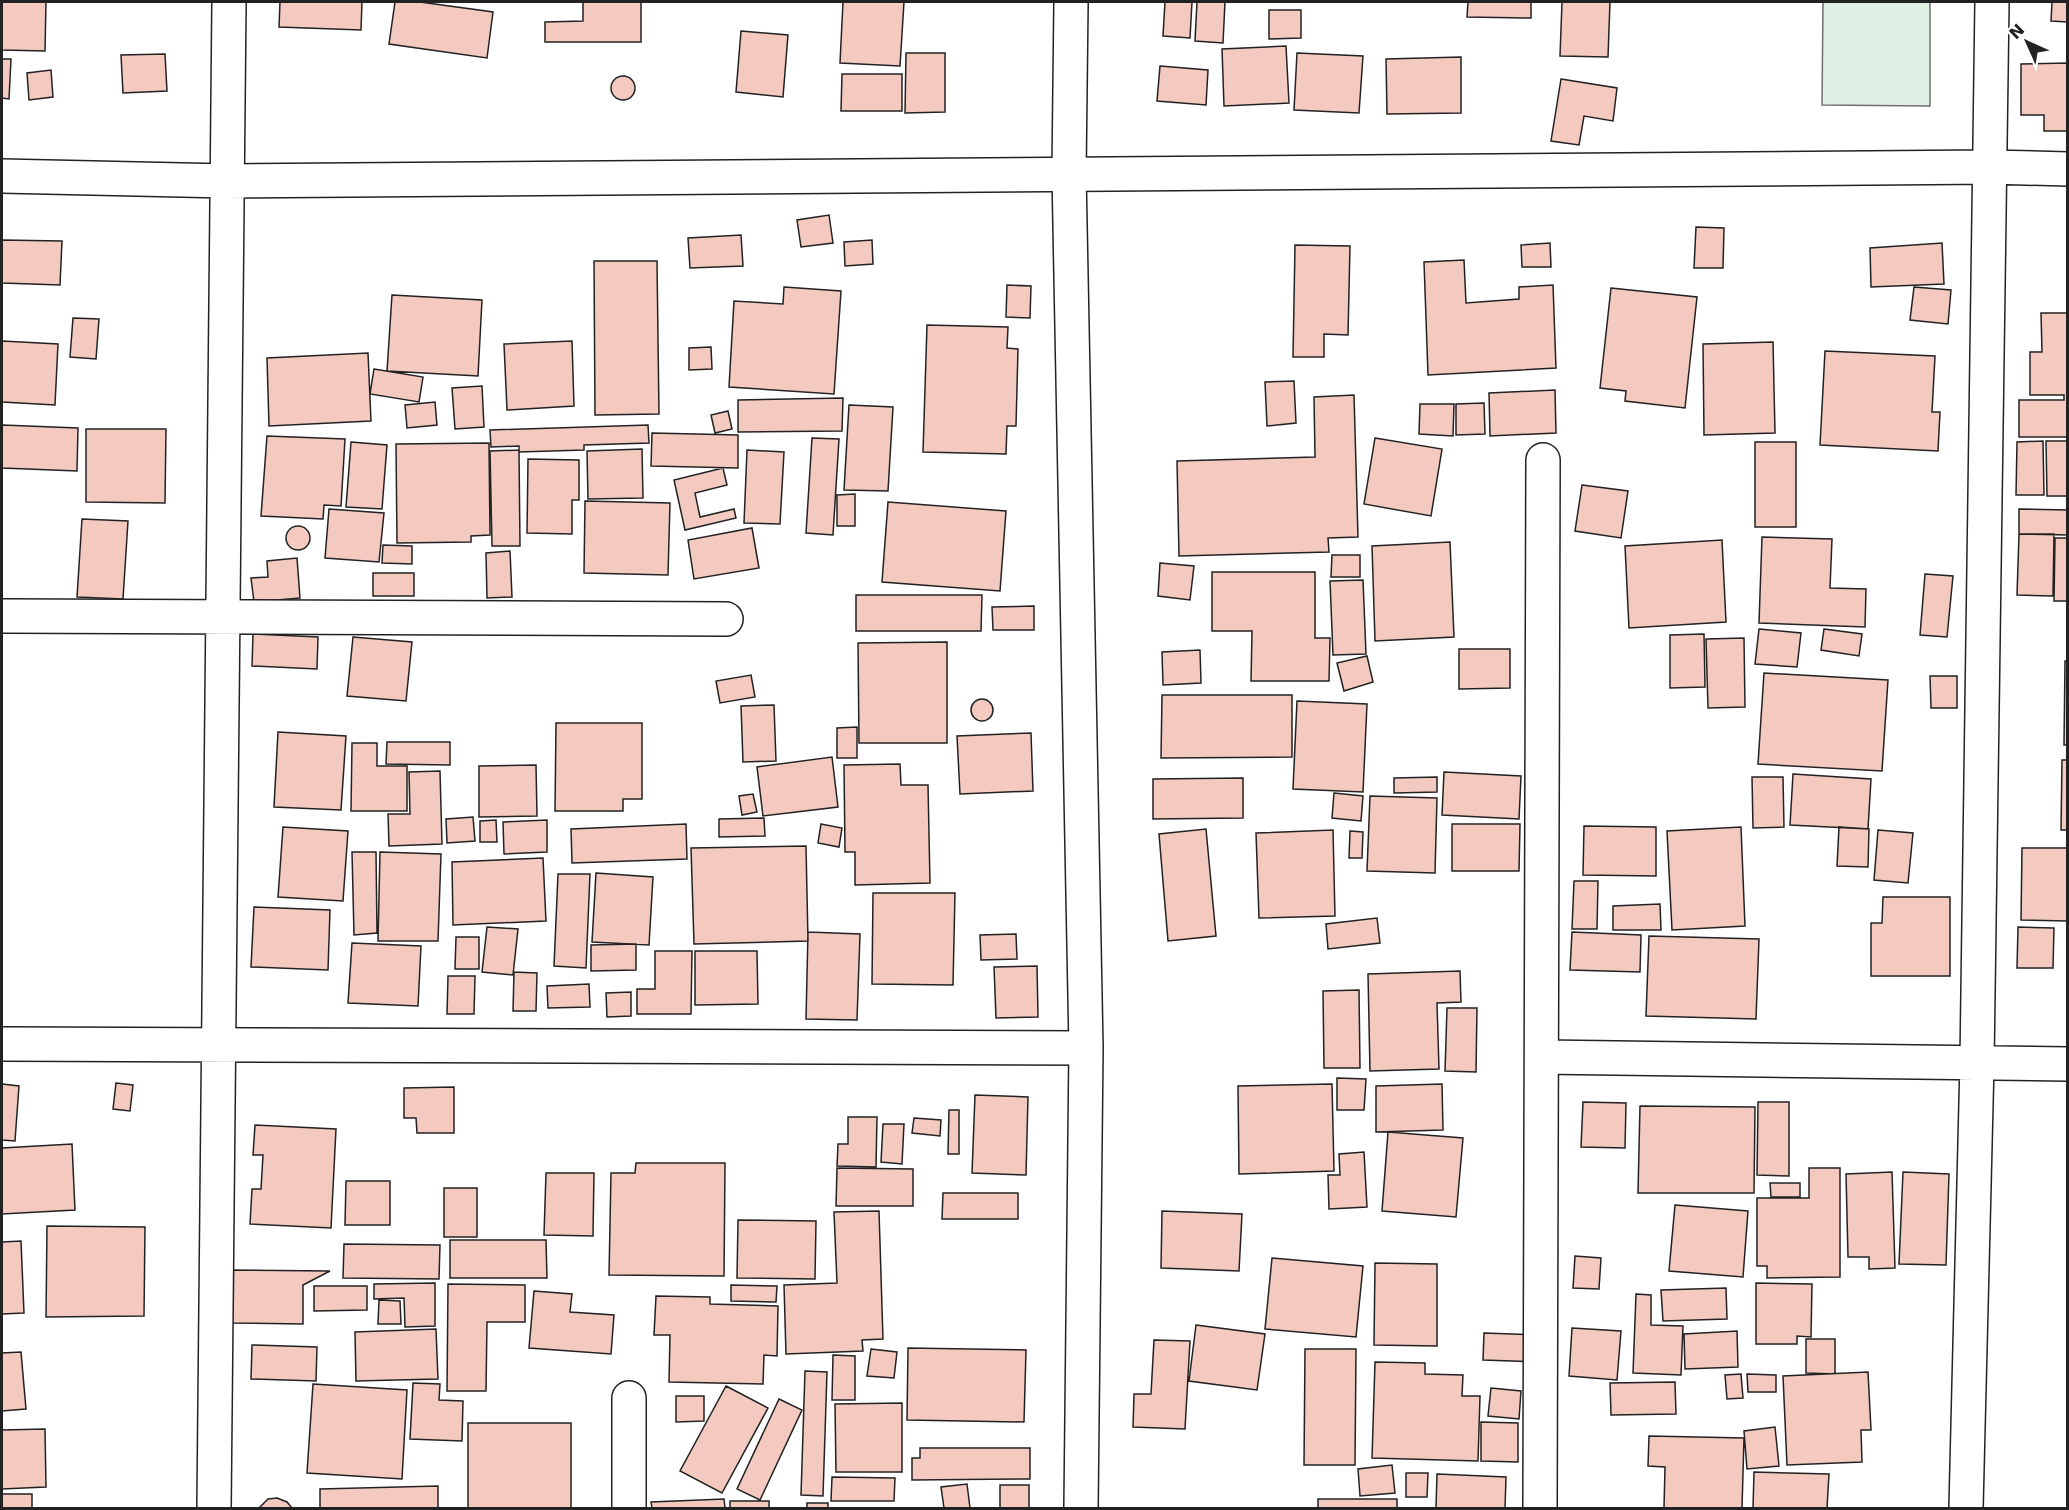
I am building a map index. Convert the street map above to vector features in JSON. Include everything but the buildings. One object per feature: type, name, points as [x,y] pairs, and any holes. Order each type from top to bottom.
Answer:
[{"type":"street","points":[[214,1509],[229,2]]},
{"type":"street","points":[[1071,2],[1069,173],[1086,1048],[1081,1509]]},
{"type":"street","points":[[1966,1509],[1977,1063],[1992,2]]},
{"type":"street","points":[[2,176],[227,181],[1069,173],[1990,167],[2067,169]]},
{"type":"street","points":[[1540,1509],[1543,460]]},
{"type":"street","points":[[2,616],[726,619]]},
{"type":"street","points":[[2,1044],[1086,1048]]},
{"type":"street","points":[[1542,1057],[2067,1064]]},
{"type":"street","points":[[629,1398],[629,1509]]},
{"type":"green space","points":[[1823,2],[1930,2],[1930,106],[1822,105]]}]
